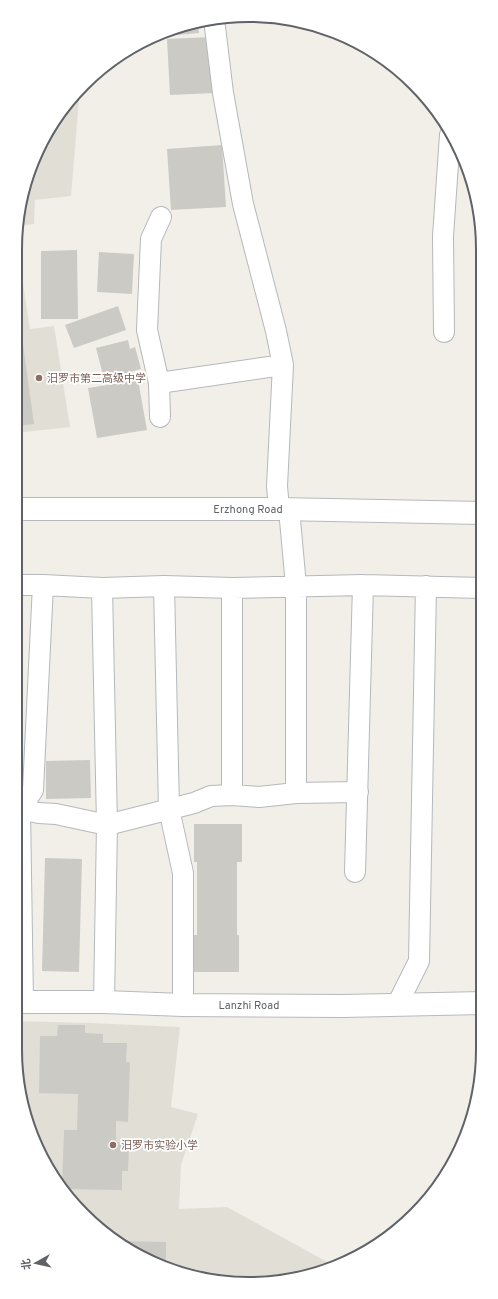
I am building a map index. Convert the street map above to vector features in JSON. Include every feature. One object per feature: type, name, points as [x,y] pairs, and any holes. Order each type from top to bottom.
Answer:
[{"type":"street","points":[[215,25],[223,93],[243,204],[276,331],[283,365],[277,486],[284,509],[296,586],[296,793]]},
{"type":"street","points":[[444,332],[443,236],[449,142]]},
{"type":"street","points":[[160,417],[159,383],[147,330],[151,239],[161,217]]},
{"type":"street","points":[[159,383],[283,365]]},
{"type":"street","name":"Erzhong Road","points":[[22,509],[284,509],[476,514]]},
{"type":"street","points":[[22,585],[102,588],[164,586],[232,588],[296,586],[426,586],[476,588]]},
{"type":"street","points":[[22,801],[33,790],[43,585]]},
{"type":"street","points":[[164,586],[169,809],[183,873],[183,1005]]},
{"type":"street","points":[[355,872],[363,586]]},
{"type":"street","points":[[397,1005],[419,962],[426,586]]},
{"type":"street","points":[[102,588],[108,825],[104,1002]]},
{"type":"street","points":[[232,588],[232,795]]},
{"type":"street","points":[[22,808],[39,813],[56,814],[108,825],[194,803],[211,796],[232,795],[258,797],[296,793],[358,792]]},
{"type":"street","name":"Lanzhi Road","points":[[22,1002],[343,1006],[476,1003]]},
{"type":"shaded area","points":[[77,100],[79,100],[71,196],[35,200],[34,224],[23,225],[26,205],[39,162],[52,135]]},
{"type":"shaded area","name":"汨罗市第二高级中学","points":[[22,278],[30,329],[54,326],[70,427],[22,432]]},
{"type":"shaded area","name":"汨罗市实验小学","points":[[22,1021],[180,1027],[171,1107],[198,1114],[181,1165],[179,1209],[227,1207],[329,1263],[293,1273],[264,1277],[234,1277],[205,1273],[176,1265],[149,1254],[135,1247],[99,1221],[78,1200],[60,1176],[52,1164],[39,1137],[26,1094],[22,1065]]},
{"type":"building","points":[[198,28],[199,33],[172,35]]},
{"type":"building","points":[[211,37],[214,93],[170,95],[167,39]]},
{"type":"building","points":[[222,145],[226,207],[171,210],[167,149]]},
{"type":"building","points":[[77,250],[78,319],[41,319],[41,251]]},
{"type":"building","points":[[99,252],[134,254],[132,294],[97,292]]},
{"type":"building","points":[[118,306],[126,330],[74,348],[65,325]]},
{"type":"building","points":[[22,337],[34,424],[22,425]]},
{"type":"building","points":[[128,340],[130,349],[135,347],[141,369],[104,379],[96,348]]},
{"type":"building","points":[[138,380],[147,430],[97,438],[88,388]]},
{"type":"building","points":[[90,760],[91,798],[46,799],[46,761]]},
{"type":"building","points":[[194,824],[242,824],[242,862],[237,862],[237,935],[239,935],[239,972],[194,972],[194,935],[197,935],[197,862],[194,862]]},
{"type":"building","points":[[45,858],[82,859],[79,972],[42,971]]},
{"type":"building","points":[[58,1025],[85,1025],[85,1033],[103,1034],[103,1043],[127,1043],[126,1062],[130,1062],[128,1122],[116,1121],[116,1142],[129,1143],[128,1171],[122,1171],[122,1190],[70,1189],[62,1179],[64,1130],[77,1130],[78,1094],[39,1093],[40,1036],[57,1036]]},
{"type":"building","points":[[126,1241],[166,1242],[166,1261],[135,1247]]},
{"type":"place","name":"汨罗市第二高级中学","points":[[39,378]]},
{"type":"place","name":"汨罗市实验小学","points":[[113,1145]]}]
